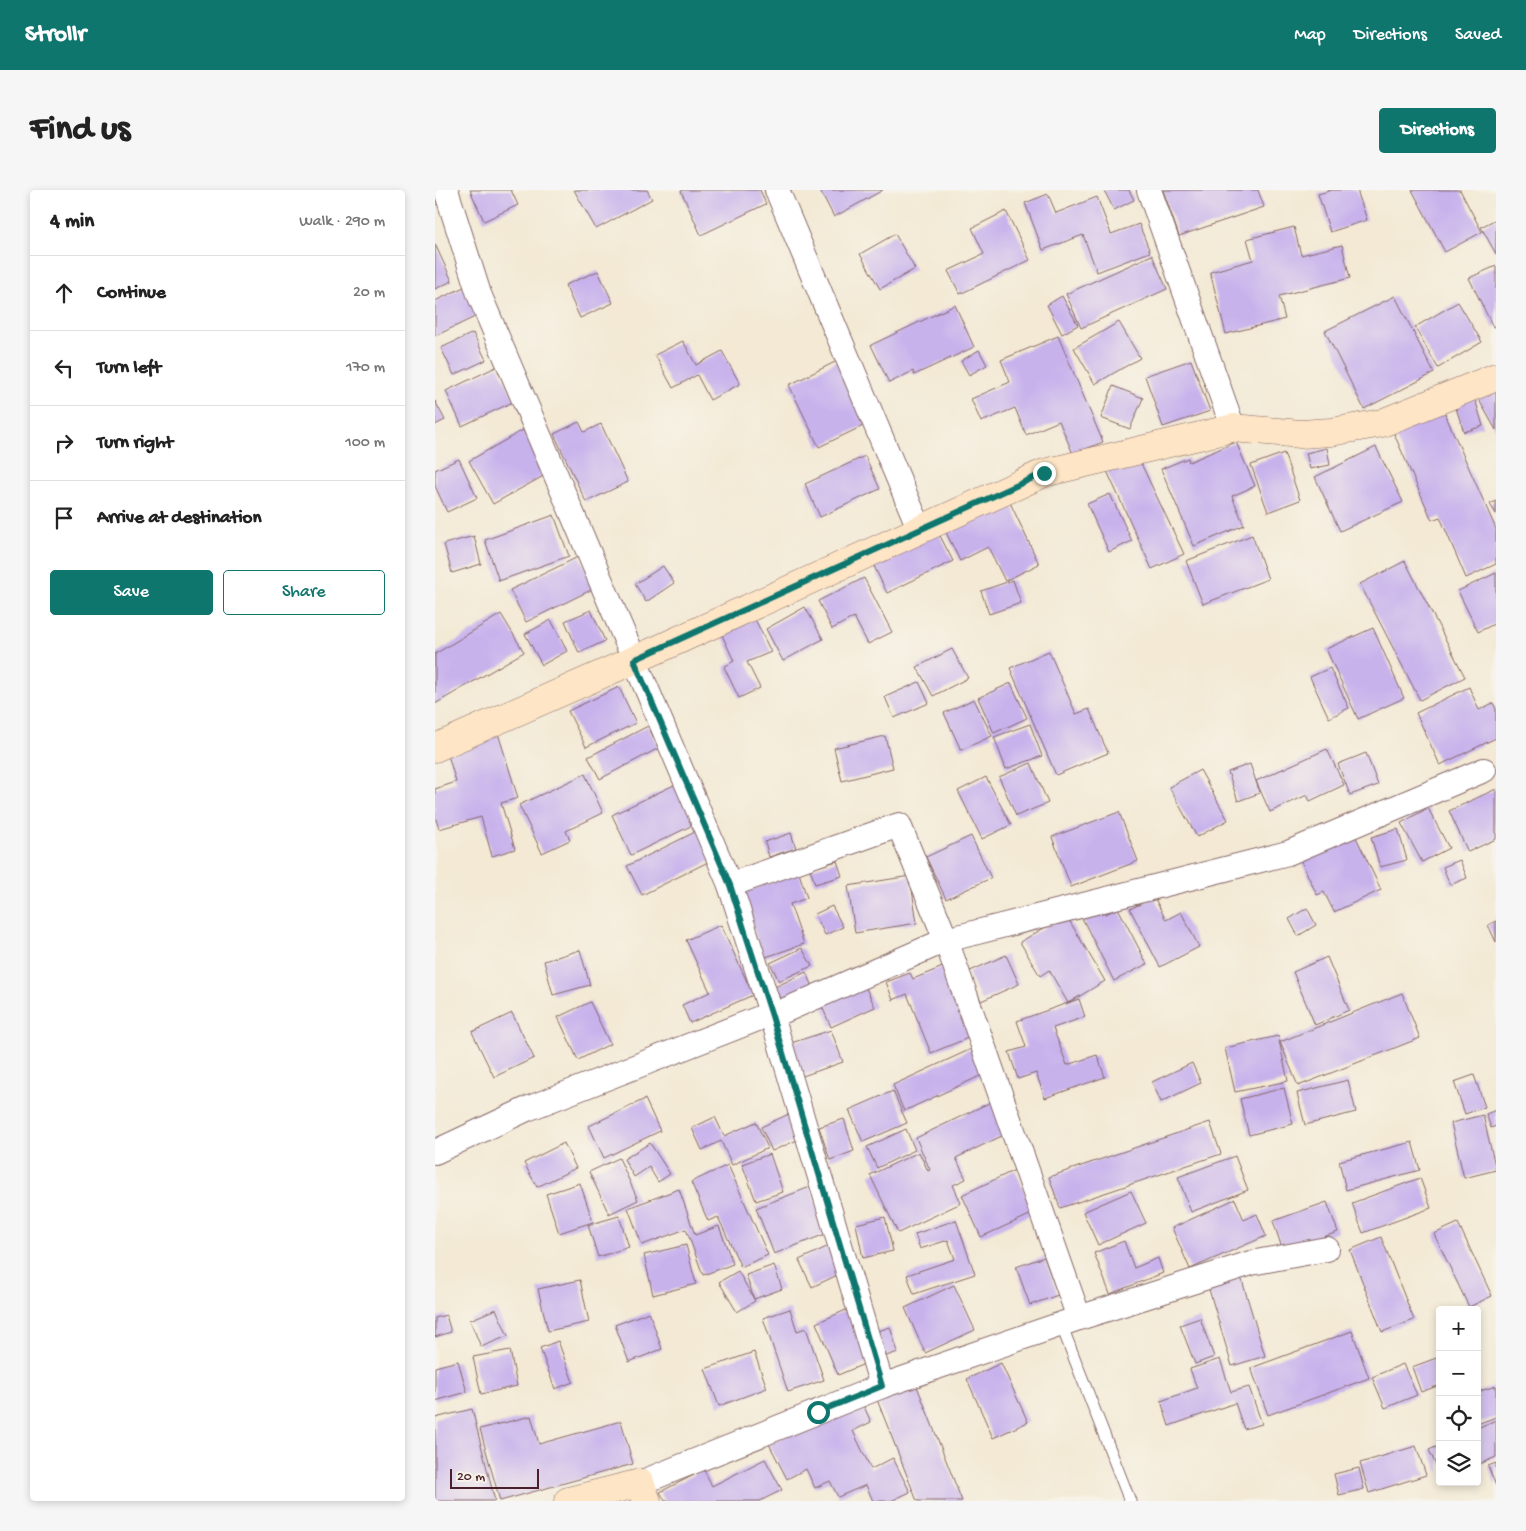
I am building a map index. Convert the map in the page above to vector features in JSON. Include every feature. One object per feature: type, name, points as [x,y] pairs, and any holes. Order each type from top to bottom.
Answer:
[{"type":"street","points":[[446,190],[479,294],[730,885],[772,1016],[882,1386]]},
{"type":"street","points":[[777,190],[920,530]]},
{"type":"street","points":[[1149,190],[1233,428]]},
{"type":"street","points":[[435,748],[634,660],[1044,473],[1233,428],[1301,434],[1331,432],[1382,423],[1496,377]]},
{"type":"street","points":[[435,1152],[527,1109],[770,1014],[772,1016],[946,940],[1288,852],[1484,770]]},
{"type":"street","points":[[730,885],[899,825],[946,940],[1070,1321]]},
{"type":"street","points":[[568,1501],[643,1492],[882,1386],[1070,1321],[1251,1263],[1327,1250]]},
{"type":"lane","points":[[1070,1321],[1130,1501]]},
{"type":"building","points":[[470,190],[511,190],[518,205],[484,221]]},
{"type":"building","points":[[574,190],[647,190],[652,199],[596,229]]},
{"type":"building","points":[[760,190],[766,204],[701,235],[681,191]]},
{"type":"building","points":[[820,190],[883,190],[834,217]]},
{"type":"building","points":[[1104,190],[1129,190],[1134,200],[1114,210]]},
{"type":"building","points":[[1163,190],[1258,190],[1264,207],[1179,236]]},
{"type":"building","points":[[1332,190],[1357,190],[1367,220],[1330,232],[1318,194]]},
{"type":"building","points":[[1412,190],[1460,190],[1482,232],[1445,252]]},
{"type":"building","points":[[1048,194],[1056,213],[1097,197],[1111,234],[1139,224],[1150,252],[1097,272],[1083,235],[1043,250],[1025,203]]},
{"type":"building","points":[[1006,211],[1030,260],[960,294],[948,271],[984,254],[972,228]]},
{"type":"building","points":[[1496,219],[1496,254],[1481,227]]},
{"type":"building","points":[[1294,227],[1301,255],[1342,245],[1350,278],[1279,296],[1285,319],[1226,334],[1210,272],[1253,260],[1247,239]]},
{"type":"building","points":[[895,234],[915,269],[880,289],[860,254]]},
{"type":"building","points":[[435,244],[452,281],[435,289]]},
{"type":"building","points":[[1152,255],[1167,289],[1081,328],[1066,294]]},
{"type":"building","points":[[1496,266],[1496,326],[1493,327],[1469,278]]},
{"type":"building","points":[[598,271],[613,303],[580,318],[565,285]]},
{"type":"building","points":[[466,286],[479,315],[435,336],[435,301]]},
{"type":"building","points":[[1062,296],[1078,325],[1062,334],[1047,305]]},
{"type":"building","points":[[1395,296],[1434,373],[1364,409],[1325,331]]},
{"type":"building","points":[[1458,302],[1482,342],[1438,368],[1415,327]]},
{"type":"building","points":[[955,305],[974,347],[914,375],[913,371],[889,383],[871,345]]},
{"type":"building","points":[[1119,322],[1140,358],[1095,384],[1074,348]]},
{"type":"building","points":[[473,333],[486,360],[454,375],[441,348]]},
{"type":"building","points":[[1058,336],[1103,442],[1073,454],[1059,421],[1026,435],[1015,408],[981,422],[971,399],[1010,382],[1001,360]]},
{"type":"building","points":[[683,341],[696,365],[722,351],[740,384],[710,400],[697,375],[673,388],[655,355]]},
{"type":"building","points":[[979,350],[987,365],[969,375],[961,361]]},
{"type":"building","points":[[1191,360],[1210,411],[1163,427],[1145,376]]},
{"type":"building","points":[[837,361],[867,424],[819,447],[789,385]]},
{"type":"building","points":[[498,366],[515,401],[462,426],[446,391]]},
{"type":"building","points":[[1496,382],[1496,430],[1475,393]]},
{"type":"building","points":[[1113,386],[1143,398],[1130,429],[1101,418]]},
{"type":"building","points":[[1473,392],[1483,426],[1464,432],[1453,399]]},
{"type":"building","points":[[435,401],[445,420],[435,425]]},
{"type":"building","points":[[1441,405],[1496,529],[1496,564],[1466,578],[1440,517],[1432,520],[1391,427]]},
{"type":"building","points":[[579,422],[584,432],[601,424],[628,482],[586,502],[554,434]]},
{"type":"building","points":[[523,430],[547,474],[493,504],[469,461]]},
{"type":"building","points":[[1236,442],[1255,486],[1232,496],[1244,525],[1194,546],[1161,469],[1188,458],[1189,462]]},
{"type":"building","points":[[1376,447],[1403,502],[1340,531],[1315,477]]},
{"type":"building","points":[[1327,448],[1330,465],[1310,469],[1306,453]]},
{"type":"building","points":[[1284,453],[1300,500],[1268,512],[1251,465]]},
{"type":"building","points":[[1137,455],[1184,554],[1152,569],[1106,469]]},
{"type":"building","points":[[865,456],[880,489],[820,517],[805,484]]},
{"type":"building","points":[[459,459],[477,498],[447,512],[435,486],[435,470]]},
{"type":"building","points":[[1006,494],[1039,564],[1005,581],[988,547],[960,561],[942,524]]},
{"type":"building","points":[[1110,494],[1132,541],[1109,552],[1087,504]]},
{"type":"building","points":[[1496,501],[1496,514],[1490,504]]},
{"type":"building","points":[[554,515],[569,556],[499,581],[485,540]]},
{"type":"building","points":[[936,528],[953,561],[887,593],[871,560]]},
{"type":"building","points":[[1252,535],[1268,579],[1203,604],[1186,561]]},
{"type":"building","points":[[474,536],[481,564],[452,573],[444,544]]},
{"type":"building","points":[[580,556],[595,588],[526,622],[510,590]]},
{"type":"building","points":[[1405,561],[1465,677],[1420,700],[1360,584]]},
{"type":"building","points":[[663,566],[674,583],[646,602],[635,584]]},
{"type":"building","points":[[1496,573],[1496,623],[1478,632],[1458,591]]},
{"type":"building","points":[[864,578],[892,632],[868,644],[854,617],[832,629],[818,601]]},
{"type":"building","points":[[1013,580],[1021,603],[989,614],[981,591]]},
{"type":"building","points":[[805,607],[823,639],[783,661],[766,629]]},
{"type":"building","points":[[591,610],[605,641],[579,653],[565,621]]},
{"type":"building","points":[[501,614],[524,652],[435,704],[435,654]]},
{"type":"building","points":[[755,619],[771,652],[747,662],[760,688],[739,698],[724,667],[734,661],[722,635]]},
{"type":"building","points":[[551,620],[567,651],[542,665],[525,634]]},
{"type":"building","points":[[1373,628],[1404,698],[1358,719],[1326,649]]},
{"type":"building","points":[[952,649],[968,678],[933,696],[917,667]]},
{"type":"building","points":[[1049,651],[1076,714],[1089,709],[1108,753],[1056,775],[1010,668]]},
{"type":"building","points":[[1330,668],[1349,708],[1329,718],[1310,677]]},
{"type":"building","points":[[919,682],[929,703],[894,718],[885,697]]},
{"type":"building","points":[[1011,683],[1027,718],[994,733],[978,698]]},
{"type":"building","points":[[619,687],[636,723],[586,747],[568,711]]},
{"type":"building","points":[[1469,687],[1479,710],[1493,703],[1496,709],[1496,738],[1440,765],[1416,713]]},
{"type":"building","points":[[974,699],[992,736],[961,750],[944,713]]},
{"type":"building","points":[[1030,724],[1042,756],[1006,769],[994,737]]},
{"type":"building","points":[[648,726],[659,748],[600,779],[588,757]]},
{"type":"building","points":[[497,730],[518,798],[501,803],[515,849],[492,856],[481,817],[439,829],[435,816],[435,789],[456,782],[445,745]]},
{"type":"building","points":[[885,736],[893,768],[842,781],[834,748]]},
{"type":"building","points":[[1327,749],[1344,785],[1310,801],[1307,795],[1270,812],[1256,781]]},
{"type":"building","points":[[1366,753],[1378,785],[1350,795],[1338,764]]},
{"type":"building","points":[[1031,763],[1048,803],[1016,816],[999,777]]},
{"type":"building","points":[[1250,764],[1260,793],[1238,801],[1228,772]]},
{"type":"building","points":[[1200,770],[1228,820],[1197,837],[1169,787]]},
{"type":"building","points":[[585,774],[603,813],[566,831],[570,840],[542,853],[519,805]]},
{"type":"building","points":[[986,777],[1011,825],[982,839],[958,791]]},
{"type":"building","points":[[676,784],[695,824],[631,855],[612,815]]},
{"type":"building","points":[[1496,789],[1496,839],[1468,852],[1449,811]]},
{"type":"building","points":[[1428,808],[1449,848],[1422,862],[1401,823]]},
{"type":"building","points":[[1119,812],[1138,861],[1071,887],[1052,837]]},
{"type":"building","points":[[1398,829],[1407,860],[1380,867],[1371,837]]},
{"type":"building","points":[[699,830],[714,859],[642,895],[627,866]]},
{"type":"building","points":[[791,833],[796,848],[769,857],[765,842]]},
{"type":"building","points":[[1355,835],[1381,890],[1334,912],[1324,892],[1317,895],[1301,861]]},
{"type":"building","points":[[971,836],[991,878],[946,899],[926,857]]},
{"type":"building","points":[[1460,860],[1467,878],[1450,885],[1443,867]]},
{"type":"building","points":[[837,861],[842,876],[815,884],[810,869]]},
{"type":"building","points":[[799,873],[807,898],[790,904],[804,944],[763,958],[741,893]]},
{"type":"building","points":[[910,876],[917,923],[855,933],[848,886]]},
{"type":"building","points":[[1154,897],[1166,920],[1181,912],[1199,947],[1160,967],[1130,909]]},
{"type":"building","points":[[1100,904],[1106,914],[1118,908],[1147,964],[1114,981],[1080,914]]},
{"type":"building","points":[[832,906],[843,927],[825,935],[815,914]]},
{"type":"building","points":[[1307,908],[1316,925],[1298,936],[1289,919]]},
{"type":"building","points":[[1066,915],[1105,981],[1068,1003],[1049,970],[1040,976],[1020,942]]},
{"type":"building","points":[[1496,921],[1496,942],[1488,925]]},
{"type":"building","points":[[721,925],[753,995],[690,1023],[682,1005],[710,992],[686,940]]},
{"type":"building","points":[[802,948],[812,966],[779,981],[770,963]]},
{"type":"building","points":[[580,950],[590,985],[553,995],[544,961]]},
{"type":"building","points":[[1006,955],[1019,984],[981,1001],[968,972]]},
{"type":"building","points":[[1327,957],[1349,1010],[1315,1025],[1293,972]]},
{"type":"building","points":[[945,966],[973,1036],[931,1053],[907,994],[893,1000],[886,982],[910,973],[913,979]]},
{"type":"building","points":[[806,972],[815,990],[783,1005],[775,987]]},
{"type":"building","points":[[863,982],[875,1007],[831,1027],[820,1002]]},
{"type":"building","points":[[1402,993],[1420,1038],[1298,1086],[1280,1042]]},
{"type":"building","points":[[1079,999],[1085,1017],[1053,1028],[1067,1065],[1097,1055],[1105,1077],[1045,1098],[1036,1073],[1018,1079],[1009,1052],[1026,1047],[1017,1021]]},
{"type":"building","points":[[590,1002],[610,1044],[578,1060],[558,1017]]},
{"type":"building","points":[[512,1013],[534,1058],[494,1077],[472,1032]]},
{"type":"building","points":[[831,1030],[843,1062],[797,1078],[785,1045]]},
{"type":"building","points":[[1278,1036],[1288,1081],[1235,1092],[1225,1048]]},
{"type":"building","points":[[980,1045],[991,1071],[904,1111],[893,1085]]},
{"type":"building","points":[[1192,1063],[1201,1083],[1161,1102],[1152,1082]]},
{"type":"building","points":[[1474,1075],[1485,1107],[1465,1114],[1454,1082]]},
{"type":"building","points":[[1348,1080],[1356,1112],[1305,1125],[1297,1093]]},
{"type":"building","points":[[1284,1088],[1293,1124],[1249,1135],[1240,1099]]},
{"type":"building","points":[[893,1091],[907,1123],[863,1142],[849,1110]]},
{"type":"building","points":[[645,1099],[660,1131],[604,1158],[589,1126]]},
{"type":"building","points":[[993,1101],[1008,1133],[956,1158],[966,1179],[953,1185],[961,1203],[898,1233],[870,1175],[919,1152],[928,1171],[930,1170],[916,1138]]},
{"type":"building","points":[[1496,1110],[1496,1126],[1491,1128],[1486,1114]]},
{"type":"building","points":[[791,1113],[802,1138],[772,1151],[761,1127]]},
{"type":"building","points":[[1483,1115],[1496,1170],[1464,1178],[1451,1123]]},
{"type":"building","points":[[715,1117],[724,1136],[756,1122],[768,1148],[732,1165],[721,1141],[702,1150],[692,1128]]},
{"type":"building","points":[[844,1119],[854,1151],[830,1160],[819,1127]]},
{"type":"building","points":[[1210,1122],[1221,1154],[1060,1208],[1049,1177]]},
{"type":"building","points":[[906,1129],[915,1150],[877,1168],[867,1147]]},
{"type":"building","points":[[1412,1142],[1420,1170],[1346,1190],[1339,1161]]},
{"type":"building","points":[[564,1143],[576,1168],[537,1187],[524,1163]]},
{"type":"building","points":[[650,1143],[670,1174],[658,1182],[649,1167],[634,1177],[624,1159]]},
{"type":"building","points":[[770,1154],[783,1192],[756,1201],[742,1164]]},
{"type":"building","points":[[1235,1156],[1248,1190],[1191,1212],[1178,1177]]},
{"type":"building","points":[[619,1158],[638,1200],[609,1214],[589,1172]]},
{"type":"building","points":[[728,1165],[768,1255],[741,1267],[718,1217],[708,1221],[691,1182]]},
{"type":"building","points":[[1015,1170],[1034,1213],[981,1237],[962,1195]]},
{"type":"building","points":[[1420,1178],[1431,1208],[1363,1233],[1352,1203]]},
{"type":"building","points":[[580,1183],[593,1222],[559,1233],[546,1194]]},
{"type":"building","points":[[810,1187],[828,1233],[774,1254],[756,1208]]},
{"type":"building","points":[[679,1189],[695,1235],[719,1226],[733,1264],[703,1275],[686,1229],[642,1245],[628,1208]]},
{"type":"building","points":[[1131,1191],[1146,1223],[1098,1245],[1083,1212]]},
{"type":"building","points":[[1235,1199],[1244,1220],[1257,1214],[1266,1236],[1190,1269],[1172,1228]]},
{"type":"building","points":[[1327,1202],[1338,1232],[1283,1251],[1273,1221]]},
{"type":"building","points":[[619,1216],[629,1247],[598,1257],[588,1225]]},
{"type":"building","points":[[885,1217],[893,1251],[863,1258],[856,1224]]},
{"type":"building","points":[[956,1220],[975,1274],[914,1294],[907,1275],[955,1259],[948,1240],[920,1249],[915,1234]]},
{"type":"building","points":[[1458,1223],[1492,1296],[1469,1306],[1434,1234]]},
{"type":"building","points":[[1381,1237],[1414,1320],[1382,1332],[1350,1250]]},
{"type":"building","points":[[1124,1241],[1134,1268],[1158,1258],[1163,1273],[1110,1294],[1094,1253]]},
{"type":"building","points":[[686,1245],[696,1284],[653,1295],[644,1255]]},
{"type":"building","points":[[831,1245],[844,1272],[812,1287],[799,1260]]},
{"type":"building","points":[[1044,1257],[1058,1295],[1030,1305],[1016,1267]]},
{"type":"building","points":[[774,1265],[782,1289],[754,1299],[746,1275]]},
{"type":"building","points":[[738,1271],[755,1301],[737,1312],[719,1282]]},
{"type":"building","points":[[1241,1277],[1265,1356],[1232,1366],[1208,1286]]},
{"type":"building","points":[[580,1280],[589,1322],[548,1331],[538,1289]]},
{"type":"building","points":[[954,1285],[975,1330],[925,1353],[905,1308]]},
{"type":"building","points":[[496,1309],[508,1336],[481,1347],[470,1320]]},
{"type":"building","points":[[790,1309],[797,1331],[806,1328],[824,1380],[788,1392],[763,1318]]},
{"type":"building","points":[[846,1310],[869,1362],[838,1375],[816,1323]]},
{"type":"building","points":[[649,1312],[662,1349],[629,1362],[615,1325]]},
{"type":"building","points":[[446,1315],[451,1332],[435,1337],[435,1318]]},
{"type":"building","points":[[1200,1318],[1214,1357],[1195,1364],[1180,1325]]},
{"type":"building","points":[[890,1327],[898,1352],[878,1359],[869,1334]]},
{"type":"building","points":[[1352,1331],[1369,1378],[1268,1415],[1251,1368]]},
{"type":"building","points":[[558,1341],[573,1382],[555,1389],[540,1348]]},
{"type":"building","points":[[510,1350],[517,1386],[481,1394],[473,1357]]},
{"type":"building","points":[[754,1352],[767,1388],[719,1406],[705,1369]]},
{"type":"building","points":[[1436,1358],[1436,1386],[1421,1392],[1412,1367]]},
{"type":"building","points":[[1220,1359],[1231,1392],[1249,1387],[1262,1424],[1244,1429],[1235,1403],[1169,1426],[1161,1401],[1197,1388],[1190,1369]]},
{"type":"building","points":[[458,1361],[467,1392],[435,1401],[435,1367]]},
{"type":"building","points":[[1001,1363],[1028,1422],[993,1438],[967,1379]]},
{"type":"building","points":[[1403,1364],[1417,1395],[1385,1408],[1372,1377]]},
{"type":"building","points":[[913,1376],[962,1501],[917,1501],[874,1392]]},
{"type":"building","points":[[1496,1386],[1496,1417],[1481,1423],[1481,1396],[1481,1391]]},
{"type":"building","points":[[861,1400],[871,1422],[853,1431],[871,1469],[893,1458],[910,1492],[891,1501],[873,1501],[866,1485],[838,1497],[830,1481],[815,1488],[806,1469],[787,1479],[769,1444]]},
{"type":"building","points":[[472,1409],[495,1501],[435,1501],[435,1418]]},
{"type":"building","points":[[531,1416],[539,1444],[621,1421],[633,1464],[500,1501],[480,1429]]},
{"type":"building","points":[[1496,1420],[1496,1457],[1481,1463],[1481,1441],[1481,1426]]},
{"type":"building","points":[[1416,1446],[1426,1475],[1369,1493],[1360,1463]]},
{"type":"building","points":[[1436,1447],[1436,1465],[1429,1450]]},
{"type":"building","points":[[765,1459],[782,1490],[760,1501],[665,1501],[660,1492],[704,1470],[712,1486]]},
{"type":"building","points":[[1496,1463],[1496,1486],[1488,1466]]},
{"type":"building","points":[[1359,1468],[1364,1489],[1339,1495],[1334,1474]]},
{"type":"route","points":[[818,1412],[882,1386],[772,1016],[730,885],[634,660],[1044,473]]}]
